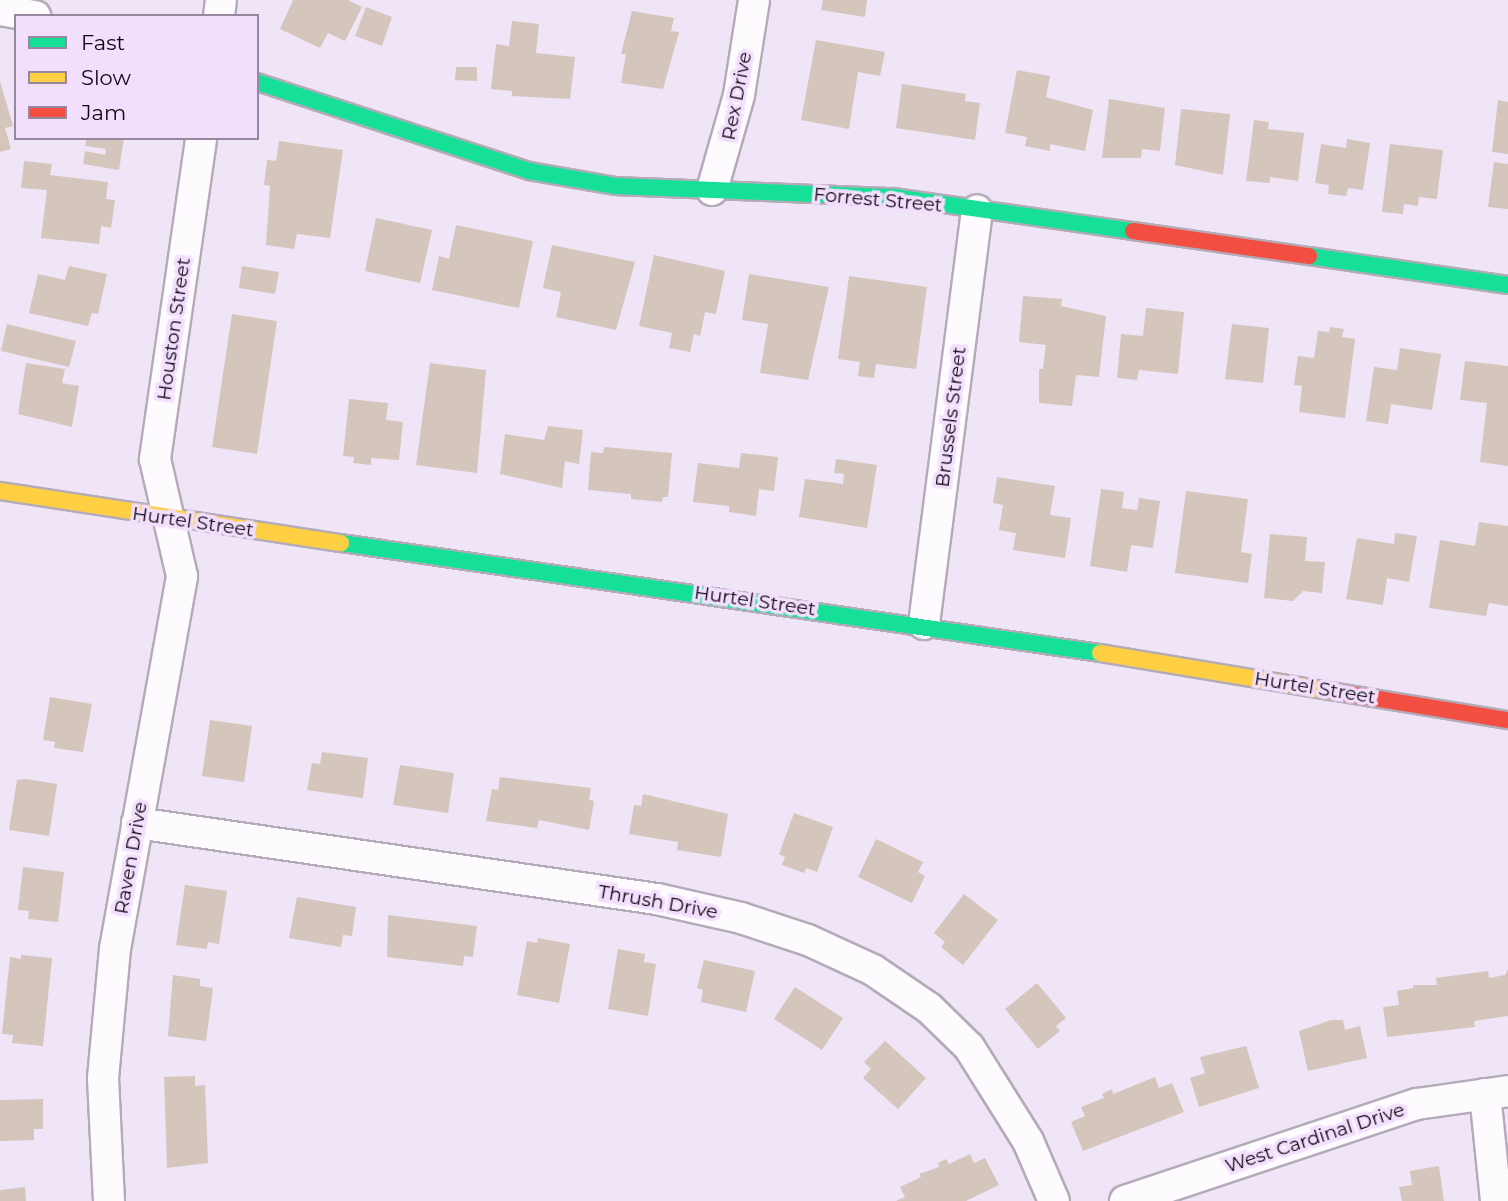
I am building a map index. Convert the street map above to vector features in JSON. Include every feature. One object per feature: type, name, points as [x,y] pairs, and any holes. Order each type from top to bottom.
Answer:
[{"type":"street","name":"Rex Drive","points":[[712,190],[739,95],[754,0]]},
{"type":"street","points":[[0,10],[23,14]]},
{"type":"street","name":"Forrest Street","points":[[259,83],[529,171],[615,186],[894,197],[1508,285]]},
{"type":"street","name":"Houston Street","points":[[169,519],[155,459],[201,140]]},
{"type":"street","name":"Brussels Street","points":[[924,624],[977,210]]},
{"type":"street","name":"Hurtel Street","points":[[0,491],[169,519],[924,624],[1508,720]]},
{"type":"street","name":"Raven Drive","points":[[108,1201],[103,1078],[115,949],[182,576],[169,519]]},
{"type":"street","name":"Thrush Drive","points":[[136,823],[657,899],[741,918],[808,940],[873,970],[929,1008],[969,1047],[1028,1141],[1054,1201]]},
{"type":"street","points":[[1496,1093],[1496,1201]]},
{"type":"street","name":"West Cardinal Drive","points":[[1125,1201],[1417,1104],[1496,1093]]},
{"type":"building","points":[[293,0],[348,0],[362,7],[345,41],[328,33],[320,48],[280,29]]},
{"type":"building","points":[[823,0],[867,0],[865,17],[821,10]]},
{"type":"building","points":[[366,7],[392,17],[382,46],[355,36]]},
{"type":"building","points":[[632,11],[674,18],[671,31],[679,32],[663,89],[621,83],[626,54],[621,54]]},
{"type":"building","points":[[512,21],[539,24],[536,53],[575,57],[570,99],[512,96],[512,91],[491,89],[496,44],[509,46]]},
{"type":"building","points":[[816,40],[885,52],[880,76],[858,72],[849,129],[801,120]]},
{"type":"building","points":[[456,67],[477,67],[477,81],[455,80]]},
{"type":"building","points":[[1017,70],[1050,76],[1046,97],[1093,110],[1085,151],[1050,144],[1050,151],[1025,146],[1027,137],[1005,133]]},
{"type":"building","points":[[0,81],[13,126],[5,128],[11,149],[0,152]]},
{"type":"building","points":[[902,84],[966,94],[965,101],[980,103],[975,140],[896,128]]},
{"type":"building","points":[[1109,99],[1165,108],[1160,151],[1142,149],[1141,158],[1102,158]]},
{"type":"building","points":[[1498,100],[1508,102],[1508,154],[1492,152]]},
{"type":"building","points":[[1181,109],[1230,114],[1223,175],[1175,165]]},
{"type":"building","points":[[1254,120],[1269,122],[1268,129],[1304,133],[1298,181],[1270,177],[1270,183],[1246,181]]},
{"type":"building","points":[[1347,139],[1370,143],[1363,190],[1348,188],[1346,196],[1328,194],[1329,185],[1315,183],[1321,144],[1346,148]]},
{"type":"building","points":[[86,140],[124,140],[119,170],[83,164],[85,151],[105,155],[106,149],[85,146]]},
{"type":"building","points":[[279,141],[343,150],[330,238],[297,234],[294,249],[266,245],[270,186],[264,185],[267,160],[276,161]]},
{"type":"building","points":[[1390,144],[1443,150],[1437,199],[1419,197],[1418,206],[1404,204],[1403,214],[1382,212]]},
{"type":"building","points":[[24,161],[52,164],[50,175],[108,182],[106,199],[115,200],[111,228],[101,226],[99,244],[41,238],[47,190],[21,188]]},
{"type":"building","points":[[1494,162],[1508,164],[1508,209],[1488,207]]},
{"type":"building","points":[[376,218],[432,230],[420,283],[365,271]]},
{"type":"building","points":[[456,225],[533,241],[519,308],[432,290],[439,256],[449,259]]},
{"type":"building","points":[[552,245],[635,262],[616,330],[556,317],[561,292],[543,288]]},
{"type":"building","points":[[654,255],[725,271],[716,314],[705,312],[700,336],[694,334],[690,352],[669,348],[672,333],[639,326]]},
{"type":"building","points":[[69,266],[107,274],[98,314],[92,313],[88,326],[29,313],[38,274],[65,280]]},
{"type":"building","points":[[242,266],[279,272],[275,294],[239,288]]},
{"type":"building","points":[[749,274],[829,287],[808,380],[760,373],[768,324],[742,320]]},
{"type":"building","points":[[849,276],[927,287],[916,369],[876,364],[874,378],[858,376],[860,362],[838,359]]},
{"type":"building","points":[[1023,296],[1062,299],[1061,306],[1106,316],[1099,377],[1076,375],[1072,406],[1039,403],[1039,369],[1043,369],[1046,345],[1019,342]]},
{"type":"building","points":[[1146,308],[1184,312],[1178,374],[1139,370],[1137,380],[1117,378],[1121,334],[1143,336]]},
{"type":"building","points":[[232,314],[277,321],[257,454],[212,447]]},
{"type":"building","points":[[7,324],[76,341],[69,367],[1,351]]},
{"type":"building","points":[[1232,324],[1269,328],[1263,383],[1225,379]]},
{"type":"building","points":[[1330,327],[1344,329],[1342,337],[1355,339],[1345,418],[1299,412],[1302,386],[1294,385],[1298,356],[1314,358],[1318,331],[1329,332]]},
{"type":"building","points":[[1400,348],[1441,354],[1432,410],[1391,404],[1388,424],[1366,421],[1374,367],[1397,370]]},
{"type":"building","points":[[1465,361],[1508,366],[1508,466],[1480,462],[1487,403],[1460,400]]},
{"type":"building","points":[[26,363],[65,369],[62,383],[79,386],[72,427],[18,414]]},
{"type":"building","points":[[430,363],[486,370],[477,473],[416,465]]},
{"type":"building","points":[[349,399],[388,403],[386,420],[403,422],[399,460],[371,458],[371,465],[353,463],[354,457],[343,456]]},
{"type":"building","points":[[548,426],[583,430],[579,464],[565,461],[562,488],[500,474],[505,434],[544,440]]},
{"type":"building","points":[[604,447],[672,453],[668,497],[663,497],[662,502],[631,499],[631,494],[588,490],[591,452],[603,453]]},
{"type":"building","points":[[741,453],[778,457],[774,491],[759,489],[756,516],[729,512],[729,506],[693,502],[698,463],[739,468]]},
{"type":"building","points":[[836,459],[877,465],[867,528],[799,517],[805,479],[843,484],[844,474],[834,473]]},
{"type":"building","points":[[997,477],[1055,486],[1050,515],[1071,518],[1065,558],[1013,550],[1016,533],[999,530],[1003,505],[993,503]]},
{"type":"building","points":[[1101,489],[1124,492],[1122,508],[1137,510],[1139,498],[1160,501],[1153,548],[1131,545],[1127,572],[1090,566]]},
{"type":"building","points":[[1186,491],[1248,499],[1241,552],[1252,554],[1248,583],[1175,573]]},
{"type":"building","points":[[1479,522],[1508,526],[1508,606],[1489,603],[1486,616],[1429,608],[1440,540],[1475,546]]},
{"type":"building","points":[[1395,533],[1417,536],[1409,582],[1387,578],[1383,605],[1346,599],[1357,538],[1394,544]]},
{"type":"building","points":[[1270,534],[1307,537],[1305,561],[1325,562],[1322,593],[1303,591],[1293,601],[1264,598]]},
{"type":"building","points":[[50,697],[92,704],[83,752],[54,748],[55,742],[43,740]]},
{"type":"building","points":[[210,720],[252,726],[244,782],[202,776]]},
{"type":"building","points":[[322,752],[368,758],[363,798],[307,790],[312,763],[320,764]]},
{"type":"building","points":[[400,765],[454,773],[448,813],[393,805]]},
{"type":"building","points":[[500,777],[591,788],[589,800],[594,801],[589,830],[539,820],[537,828],[486,821],[492,789],[498,790]]},
{"type":"building","points":[[17,780],[57,784],[49,836],[9,830]]},
{"type":"building","points":[[643,794],[728,814],[721,857],[677,850],[678,842],[629,834],[634,805],[641,806]]},
{"type":"building","points":[[794,813],[833,827],[817,872],[806,868],[804,873],[782,865],[785,857],[779,854]]},
{"type":"building","points":[[876,839],[923,862],[918,872],[925,876],[912,903],[858,877]]},
{"type":"building","points":[[23,867],[64,872],[58,922],[28,919],[29,911],[18,910]]},
{"type":"building","points":[[185,885],[227,891],[219,944],[208,942],[207,949],[176,945]]},
{"type":"building","points":[[964,894],[998,920],[963,965],[941,947],[945,942],[934,933]]},
{"type":"building","points":[[297,897],[356,907],[352,936],[343,935],[341,947],[289,938]]},
{"type":"building","points":[[388,915],[477,926],[473,957],[464,956],[463,966],[387,957]]},
{"type":"building","points":[[538,938],[570,944],[559,1003],[517,995],[527,941],[537,943]]},
{"type":"building","points":[[618,949],[645,954],[644,962],[656,964],[648,1016],[608,1009]]},
{"type":"building","points":[[21,955],[52,958],[43,1046],[12,1043],[13,1035],[2,1034],[10,957],[21,959]]},
{"type":"building","points":[[704,960],[755,971],[746,1012],[701,1002],[703,990],[697,988]]},
{"type":"building","points":[[1508,969],[1508,1016],[1474,1021],[1475,1027],[1387,1037],[1383,1007],[1399,1005],[1397,991],[1413,988],[1413,985],[1437,985],[1436,978],[1488,971],[1489,978],[1505,975]]},
{"type":"building","points":[[173,975],[200,979],[200,986],[213,988],[206,1041],[168,1036]]},
{"type":"building","points":[[1037,983],[1066,1018],[1056,1026],[1060,1031],[1038,1049],[1005,1009]]},
{"type":"building","points":[[795,987],[843,1018],[822,1050],[774,1019]]},
{"type":"building","points":[[1331,1020],[1343,1020],[1345,1030],[1360,1026],[1367,1058],[1308,1071],[1299,1031]]},
{"type":"building","points":[[885,1041],[926,1078],[898,1109],[863,1078],[871,1069],[864,1062]]},
{"type":"building","points":[[1246,1046],[1259,1088],[1199,1107],[1190,1078],[1205,1073],[1200,1057]]},
{"type":"building","points":[[195,1076],[195,1086],[205,1085],[208,1163],[167,1168],[164,1077]]},
{"type":"building","points":[[1155,1077],[1159,1088],[1172,1083],[1184,1112],[1083,1151],[1071,1122],[1085,1116],[1081,1107],[1104,1098],[1102,1094],[1112,1089],[1113,1094]]},
{"type":"building","points":[[43,1099],[43,1129],[34,1129],[34,1140],[0,1141],[0,1100]]},
{"type":"building","points":[[970,1154],[974,1163],[985,1158],[999,1185],[966,1201],[896,1201],[905,1197],[900,1187],[921,1177],[919,1174],[939,1167],[938,1163],[946,1159],[949,1164]]},
{"type":"building","points":[[1439,1166],[1444,1201],[1402,1201],[1399,1187],[1412,1185],[1410,1171]]},
{"type":"building","points":[[25,1187],[26,1201],[0,1201],[0,1190]]},
{"type":"traffic: fast","points":[[259,83],[529,171],[615,186],[894,197],[1133,231]]},
{"type":"traffic: fast","points":[[1309,256],[1508,285]]},
{"type":"traffic: fast","points":[[341,543],[1100,653]]},
{"type":"traffic: slow","points":[[0,491],[341,543]]},
{"type":"traffic: slow","points":[[1100,653],[1330,691]]},
{"type":"traffic: jam","points":[[1133,231],[1309,256]]},
{"type":"traffic: jam","points":[[1330,691],[1508,720]]}]
